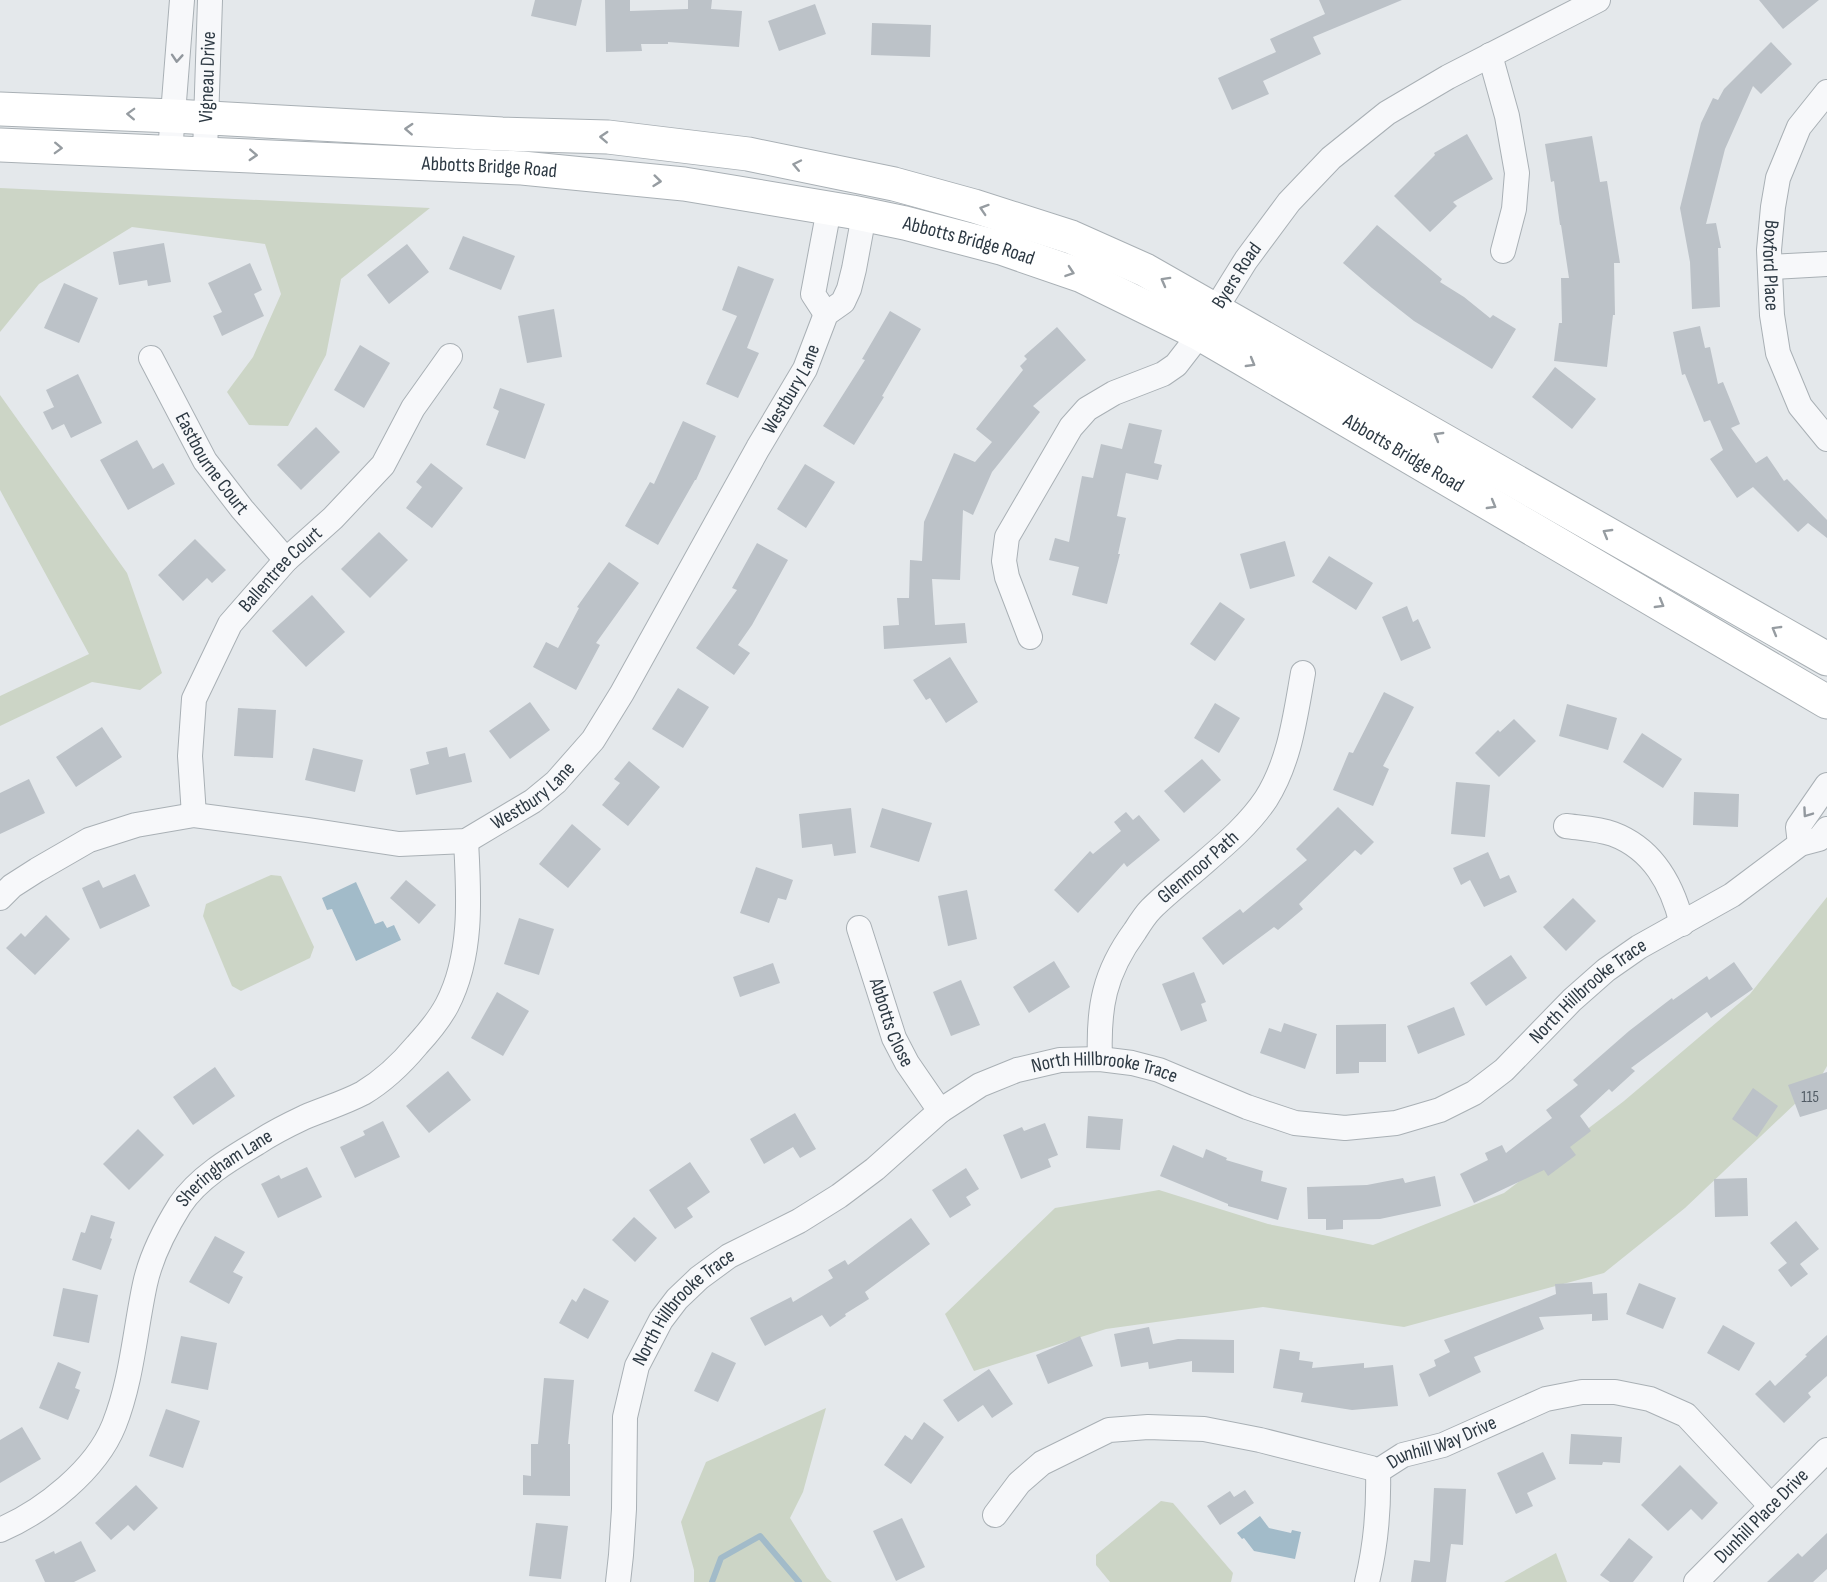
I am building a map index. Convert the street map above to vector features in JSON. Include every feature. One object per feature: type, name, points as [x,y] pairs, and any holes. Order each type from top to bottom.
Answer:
[{"type":"main road","name":"Abbotts Bridge Road","points":[[0,109],[502,134],[608,137],[748,154],[894,184],[974,206],[1061,234],[1145,270],[1208,322],[1827,702]]},
{"type":"main road","name":"Abbotts Bridge Road","points":[[0,145],[533,169],[684,184],[905,223],[1001,248],[1208,322],[1827,659]]},
{"type":"street","name":"Vigneau Drive","points":[[170,152],[182,0]]},
{"type":"street","name":"Vigneau Drive","points":[[205,153],[210,0]]},
{"type":"street","name":"Byers Road","points":[[1030,638],[1007,577],[1004,561],[1008,537],[1071,427],[1087,409],[1114,393],[1163,374],[1176,365],[1208,322],[1246,260],[1288,202],[1332,158],[1387,113],[1448,77],[1598,0]]},
{"type":"street","points":[[1490,55],[1507,116],[1517,173],[1514,209],[1503,251]]},
{"type":"street","name":"Boxford Place","points":[[1827,92],[1799,127],[1778,178],[1769,235],[1772,315],[1778,353],[1800,406],[1827,439]]},
{"type":"street","points":[[825,314],[813,294],[829,209]]},
{"type":"street","name":"Westbury Lane","points":[[0,898],[12,886],[89,840],[136,825],[194,815],[399,844],[466,841],[533,801],[556,782],[593,740],[622,693],[758,448],[805,369],[825,314],[843,302],[854,269],[864,215]]},
{"type":"street","points":[[1771,267],[1827,264]]},
{"type":"street","name":"Ballentree Court","points":[[194,815],[190,756],[194,699],[230,624],[286,560],[333,518],[383,465],[413,408],[450,356]]},
{"type":"street","name":"Eastbourne Court","points":[[151,358],[205,461],[286,560]]},
{"type":"street","name":"Glenmoor Path","points":[[1100,1059],[1099,1030],[1102,1005],[1109,977],[1120,951],[1150,910],[1236,835],[1265,800],[1279,775],[1288,749],[1303,673]]},
{"type":"street","points":[[1800,844],[1798,827],[1827,786]]},
{"type":"street","points":[[1566,826],[1611,833],[1642,851],[1669,884],[1677,902],[1682,924]]},
{"type":"street","name":"North Hillbrooke Trace","points":[[618,1582],[624,1509],[625,1417],[637,1366],[662,1320],[677,1299],[699,1278],[729,1256],[799,1221],[839,1197],[875,1169],[940,1111],[980,1085],[1017,1070],[1060,1060],[1100,1059],[1132,1063],[1159,1070],[1247,1107],[1295,1123],[1346,1128],[1396,1123],[1440,1110],[1474,1093],[1504,1070],[1572,1000],[1606,970],[1639,947],[1732,896],[1800,844],[1819,840],[1827,829]]},
{"type":"street","name":"Sheringham Lane","points":[[0,1530],[55,1498],[99,1453],[114,1427],[123,1399],[146,1281],[167,1227],[182,1203],[225,1161],[278,1130],[339,1105],[365,1091],[389,1074],[430,1031],[447,1005],[458,978],[465,949],[469,899],[466,841]]},
{"type":"street","name":"Abbotts Close","points":[[858,928],[894,1038],[907,1063],[940,1111]]},
{"type":"street","name":"Dunhill Way Drive","points":[[995,1515],[1019,1483],[1042,1462],[1108,1430],[1148,1427],[1204,1430],[1281,1445],[1378,1471],[1403,1455],[1443,1445],[1546,1399],[1582,1392],[1615,1392],[1650,1399],[1686,1415],[1772,1506]]},
{"type":"street","name":"Dunhill Place Drive","points":[[1696,1582],[1827,1450]]},
{"type":"street","points":[[1367,1582],[1374,1553],[1379,1502],[1378,1471]]},
{"type":"green space","points":[[0,188],[430,208],[341,279],[326,355],[288,426],[249,425],[227,392],[253,357],[281,294],[265,244],[132,227],[39,284],[0,332]]},
{"type":"green space","points":[[0,395],[127,573],[162,673],[140,690],[92,682],[0,726],[0,696],[89,654],[0,490]]},
{"type":"green space","points":[[271,875],[281,876],[314,947],[310,958],[241,991],[232,986],[203,916],[206,904]]},
{"type":"green space","points":[[1827,897],[1827,1066],[1818,1082],[1685,1208],[1604,1273],[1404,1327],[1263,1307],[1106,1329],[974,1371],[945,1314],[1055,1208],[1159,1190],[1268,1224],[1373,1245],[1504,1193],[1624,1101],[1750,994]]},
{"type":"green space","points":[[826,1408],[803,1492],[790,1518],[827,1578],[832,1582],[694,1582],[694,1570],[681,1522],[706,1462]]},
{"type":"green space","points":[[1161,1501],[1173,1503],[1233,1573],[1231,1582],[1110,1582],[1096,1565],[1096,1555]]},
{"type":"green space","points":[[1556,1553],[1567,1582],[1504,1582]]},
{"type":"water","points":[[356,882],[375,924],[383,921],[387,928],[394,925],[401,940],[356,961],[332,909],[327,910],[322,898]]},
{"type":"water","points":[[1260,1516],[1269,1528],[1291,1533],[1292,1530],[1301,1532],[1295,1559],[1254,1551],[1237,1533]]},
{"type":"building","points":[[535,0],[582,0],[576,26],[531,16]]},
{"type":"building","points":[[605,0],[630,0],[630,11],[688,9],[688,0],[712,0],[711,9],[742,11],[739,47],[668,42],[668,44],[641,44],[642,51],[606,52]]},
{"type":"building","points":[[1319,0],[1402,0],[1313,37],[1321,54],[1263,81],[1269,94],[1232,110],[1218,78],[1276,52],[1270,39],[1325,14]]},
{"type":"building","points":[[1759,0],[1819,0],[1783,29]]},
{"type":"building","points":[[815,4],[826,34],[779,51],[768,21]]},
{"type":"building","points":[[872,23],[931,25],[930,57],[871,55]]},
{"type":"building","points":[[1771,42],[1792,64],[1761,94],[1753,86],[1725,149],[1706,224],[1716,223],[1721,248],[1718,248],[1720,307],[1692,309],[1690,262],[1680,208],[1701,123],[1713,98],[1718,100],[1724,89]]},
{"type":"building","points":[[1467,134],[1493,179],[1453,202],[1457,206],[1430,232],[1394,196],[1435,155],[1434,153]]},
{"type":"building","points":[[1592,136],[1600,182],[1607,181],[1620,263],[1614,263],[1615,315],[1613,315],[1607,367],[1554,361],[1559,323],[1562,323],[1561,278],[1569,278],[1554,181],[1551,182],[1545,144]]},
{"type":"building","points":[[1377,225],[1442,279],[1440,282],[1464,297],[1490,318],[1493,315],[1516,329],[1492,369],[1414,321],[1343,263]]},
{"type":"building","points":[[463,236],[515,256],[501,290],[449,269]]},
{"type":"building","points":[[164,243],[171,282],[148,286],[147,280],[119,285],[113,252]]},
{"type":"building","points":[[407,244],[429,272],[389,304],[367,275]]},
{"type":"building","points":[[250,263],[262,290],[254,294],[264,316],[222,336],[213,316],[222,312],[208,283]]},
{"type":"building","points":[[738,266],[774,279],[747,348],[759,353],[738,398],[706,384],[737,316],[722,310]]},
{"type":"building","points":[[64,283],[98,298],[79,343],[44,328]]},
{"type":"building","points":[[554,309],[562,357],[527,363],[518,316]]},
{"type":"building","points":[[890,311],[921,329],[882,396],[884,397],[854,445],[823,426],[865,360],[862,359]]},
{"type":"building","points":[[1700,326],[1705,348],[1710,347],[1718,384],[1723,382],[1740,424],[1731,428],[1756,463],[1767,456],[1784,481],[1787,479],[1827,520],[1827,538],[1808,523],[1798,532],[1753,487],[1737,498],[1710,459],[1723,450],[1710,420],[1704,422],[1685,374],[1682,375],[1673,332]]},
{"type":"building","points":[[1057,327],[1086,360],[1033,406],[1040,412],[992,472],[973,515],[963,510],[960,580],[932,579],[935,625],[965,623],[967,643],[884,649],[883,626],[899,625],[897,598],[909,598],[910,560],[922,561],[924,522],[954,453],[975,462],[992,442],[976,429],[1023,370],[1020,366],[1027,359],[1024,356]]},
{"type":"building","points":[[360,345],[390,363],[364,408],[334,390]]},
{"type":"building","points":[[1555,367],[1596,399],[1572,429],[1532,397]]},
{"type":"building","points":[[78,374],[102,423],[71,438],[64,424],[52,430],[43,412],[54,407],[46,390]]},
{"type":"building","points":[[500,388],[545,404],[525,459],[486,445],[499,411],[493,408]]},
{"type":"building","points":[[683,421],[716,436],[696,480],[658,545],[625,526],[650,482],[654,484]]},
{"type":"building","points":[[1129,423],[1162,430],[1154,463],[1162,465],[1158,480],[1126,473],[1117,516],[1126,518],[1118,554],[1120,554],[1107,604],[1072,595],[1079,567],[1049,560],[1055,538],[1069,542],[1082,476],[1093,478],[1101,444],[1122,449]]},
{"type":"building","points":[[316,427],[340,452],[301,490],[277,465]]},
{"type":"building","points":[[137,440],[153,469],[163,463],[175,484],[128,510],[100,460]]},
{"type":"building","points":[[431,463],[463,488],[432,528],[406,508],[422,487],[416,482]]},
{"type":"building","points":[[805,464],[835,482],[806,528],[777,509]]},
{"type":"building","points":[[379,532],[408,560],[370,598],[341,569]]},
{"type":"building","points":[[195,539],[226,570],[212,583],[207,578],[183,601],[158,575]]},
{"type":"building","points":[[1285,541],[1295,576],[1250,589],[1240,554]]},
{"type":"building","points":[[757,543],[788,560],[752,625],[738,645],[750,653],[734,675],[696,648],[737,590],[732,588]]},
{"type":"building","points":[[1329,556],[1373,583],[1356,610],[1312,582]]},
{"type":"building","points":[[609,562],[639,583],[596,643],[600,645],[576,690],[533,667],[546,642],[558,648],[579,608],[577,607]]},
{"type":"building","points":[[312,595],[345,632],[306,667],[272,631]]},
{"type":"building","points":[[1220,602],[1245,619],[1215,661],[1190,644]]},
{"type":"building","points":[[1407,606],[1413,622],[1418,619],[1431,648],[1401,661],[1382,617]]},
{"type":"building","points":[[950,657],[978,702],[946,723],[930,698],[926,700],[913,680]]},
{"type":"building","points":[[678,688],[709,707],[683,748],[652,729]]},
{"type":"building","points":[[1384,692],[1414,707],[1383,766],[1389,769],[1373,806],[1333,790],[1349,752],[1353,753]]},
{"type":"building","points":[[530,702],[550,730],[510,759],[489,731]]},
{"type":"building","points":[[1215,703],[1240,718],[1219,753],[1194,738]]},
{"type":"building","points":[[1567,704],[1617,718],[1608,750],[1559,736]]},
{"type":"building","points":[[238,708],[276,710],[273,758],[234,756]]},
{"type":"building","points":[[1514,719],[1536,741],[1499,777],[1475,753],[1498,730],[1500,732]]},
{"type":"building","points":[[102,727],[122,757],[76,787],[56,757]]},
{"type":"building","points":[[1642,733],[1682,759],[1663,788],[1623,762]]},
{"type":"building","points":[[447,747],[449,757],[465,753],[472,782],[416,795],[410,769],[429,764],[426,752]]},
{"type":"building","points":[[313,748],[363,760],[355,792],[305,780]]},
{"type":"building","points":[[1202,759],[1221,780],[1184,813],[1164,791]]},
{"type":"building","points":[[629,761],[660,787],[628,826],[602,805],[620,783],[614,779]]},
{"type":"building","points":[[29,779],[45,813],[0,834],[0,793]]},
{"type":"building","points":[[1456,782],[1490,785],[1485,837],[1451,834]]},
{"type":"building","points":[[1694,792],[1739,794],[1738,827],[1693,825]]},
{"type":"building","points":[[1338,807],[1374,842],[1361,855],[1355,850],[1299,904],[1303,909],[1278,930],[1274,927],[1223,965],[1202,938],[1240,909],[1243,913],[1307,860],[1296,849]]},
{"type":"building","points":[[851,808],[856,853],[834,856],[832,844],[802,848],[799,814]]},
{"type":"building","points":[[882,808],[932,823],[919,862],[870,847]]},
{"type":"building","points":[[1126,812],[1133,820],[1139,815],[1160,840],[1127,867],[1124,863],[1078,913],[1054,890],[1090,851],[1093,854],[1121,831],[1114,822]]},
{"type":"building","points":[[572,824],[601,849],[568,888],[539,864]]},
{"type":"building","points":[[1488,852],[1500,879],[1509,875],[1517,892],[1484,907],[1470,880],[1461,885],[1453,868]]},
{"type":"building","points":[[756,867],[793,880],[786,900],[778,898],[769,923],[740,913]]},
{"type":"building","points":[[135,874],[150,906],[100,929],[82,888],[99,880],[103,888]]},
{"type":"building","points":[[406,880],[436,905],[419,924],[390,898]]},
{"type":"building","points":[[967,890],[977,939],[948,946],[938,896]]},
{"type":"building","points":[[1573,898],[1596,921],[1566,951],[1543,927]]},
{"type":"building","points":[[46,915],[70,939],[35,975],[6,948],[21,933],[25,937]]},
{"type":"building","points":[[519,918],[554,929],[539,975],[504,964]]},
{"type":"building","points":[[1511,955],[1527,978],[1486,1006],[1470,983]]},
{"type":"building","points":[[1054,961],[1070,987],[1029,1013],[1013,987]]},
{"type":"building","points":[[1734,962],[1753,989],[1711,1018],[1707,1012],[1631,1068],[1635,1071],[1612,1092],[1609,1089],[1580,1116],[1591,1131],[1570,1147],[1576,1155],[1548,1176],[1544,1170],[1474,1203],[1460,1174],[1488,1160],[1485,1153],[1502,1145],[1506,1153],[1552,1118],[1546,1110],[1578,1085],[1573,1080],[1629,1031],[1672,998],[1673,1000],[1707,976],[1709,980]]},
{"type":"building","points":[[773,963],[780,983],[740,997],[733,977]]},
{"type":"building","points":[[1194,972],[1206,1002],[1201,1004],[1207,1021],[1181,1031],[1162,984]]},
{"type":"building","points":[[961,980],[980,1025],[951,1036],[933,992]]},
{"type":"building","points":[[497,992],[529,1011],[503,1056],[471,1038]]},
{"type":"building","points":[[1454,1007],[1465,1035],[1418,1054],[1407,1026]]},
{"type":"building","points":[[1284,1023],[1317,1034],[1305,1069],[1260,1053],[1269,1028],[1281,1032]]},
{"type":"building","points":[[1386,1024],[1386,1062],[1359,1062],[1359,1073],[1336,1074],[1336,1025]]},
{"type":"building","points":[[215,1067],[235,1096],[193,1125],[173,1097]]},
{"type":"building","points":[[448,1071],[471,1100],[429,1133],[406,1106]]},
{"type":"building","points":[[1827,1072],[1827,1109],[1800,1117],[1788,1085]]},
{"type":"building","points":[[1753,1088],[1778,1106],[1757,1137],[1732,1119]]},
{"type":"building","points":[[795,1113],[816,1149],[800,1158],[793,1147],[764,1164],[750,1139]]},
{"type":"building","points":[[1088,1116],[1123,1119],[1120,1150],[1086,1148]]},
{"type":"building","points":[[383,1121],[400,1157],[355,1178],[340,1147],[365,1135],[363,1131]]},
{"type":"building","points":[[1045,1123],[1058,1155],[1048,1159],[1051,1167],[1021,1179],[1003,1135],[1022,1127],[1024,1131]]},
{"type":"building","points":[[138,1129],[164,1155],[129,1190],[103,1164]]},
{"type":"building","points":[[1173,1145],[1203,1158],[1206,1149],[1227,1158],[1226,1160],[1263,1171],[1261,1181],[1287,1188],[1278,1220],[1228,1206],[1228,1204],[1160,1176]]},
{"type":"building","points":[[690,1162],[710,1192],[687,1208],[693,1217],[675,1229],[649,1190]]},
{"type":"building","points":[[307,1167],[322,1197],[278,1218],[261,1184],[279,1175],[281,1179]]},
{"type":"building","points":[[966,1168],[979,1189],[966,1197],[971,1205],[950,1218],[932,1190]]},
{"type":"building","points":[[1435,1176],[1441,1206],[1380,1219],[1343,1220],[1343,1229],[1326,1230],[1326,1219],[1308,1219],[1307,1187],[1367,1185],[1403,1178],[1405,1183]]},
{"type":"building","points":[[1747,1178],[1748,1216],[1715,1217],[1714,1179]]},
{"type":"building","points":[[91,1215],[115,1222],[110,1238],[112,1239],[101,1270],[72,1260],[81,1232],[85,1233]]},
{"type":"building","points":[[634,1217],[657,1238],[635,1262],[612,1240]]},
{"type":"building","points":[[911,1218],[930,1244],[865,1292],[869,1299],[845,1314],[846,1316],[830,1327],[822,1315],[765,1346],[750,1318],[791,1297],[793,1302],[833,1278],[828,1270],[845,1260],[848,1265]]},
{"type":"building","points":[[1796,1221],[1819,1249],[1800,1264],[1808,1274],[1791,1287],[1778,1270],[1787,1263],[1770,1243]]},
{"type":"building","points":[[215,1236],[245,1252],[233,1272],[243,1277],[229,1304],[189,1282]]},
{"type":"building","points":[[1592,1282],[1593,1294],[1607,1293],[1608,1320],[1592,1321],[1592,1314],[1539,1317],[1544,1329],[1474,1357],[1481,1372],[1429,1397],[1419,1374],[1436,1366],[1434,1360],[1450,1352],[1444,1340],[1556,1294],[1555,1284]]},
{"type":"building","points":[[1639,1283],[1676,1298],[1663,1329],[1626,1314]]},
{"type":"building","points":[[63,1288],[98,1295],[89,1343],[53,1336]]},
{"type":"building","points":[[584,1288],[609,1301],[588,1339],[559,1323],[572,1299],[576,1302]]},
{"type":"building","points":[[1723,1325],[1755,1343],[1739,1371],[1707,1353]]},
{"type":"building","points":[[1149,1327],[1153,1344],[1178,1339],[1234,1340],[1234,1373],[1192,1372],[1192,1361],[1149,1369],[1148,1362],[1121,1367],[1114,1334]]},
{"type":"building","points":[[1827,1335],[1827,1376],[1808,1393],[1811,1397],[1784,1423],[1755,1394],[1770,1380],[1775,1386]]},
{"type":"building","points":[[181,1336],[217,1343],[208,1390],[171,1383]]},
{"type":"building","points":[[1080,1336],[1093,1366],[1048,1384],[1036,1355]]},
{"type":"building","points":[[1280,1349],[1300,1352],[1299,1360],[1313,1362],[1312,1368],[1364,1363],[1364,1368],[1393,1365],[1398,1406],[1352,1410],[1301,1402],[1303,1393],[1273,1388]]},
{"type":"building","points":[[712,1352],[736,1363],[718,1402],[694,1391]]},
{"type":"building","points":[[58,1362],[81,1372],[75,1388],[80,1390],[68,1420],[39,1408]]},
{"type":"building","points":[[989,1369],[1013,1404],[992,1418],[983,1405],[958,1422],[943,1400]]},
{"type":"building","points":[[544,1378],[574,1380],[568,1444],[570,1444],[570,1496],[523,1495],[523,1475],[531,1476],[531,1444],[538,1444]]},
{"type":"building","points":[[166,1409],[200,1421],[183,1468],[149,1456]]},
{"type":"building","points":[[924,1422],[944,1437],[911,1484],[884,1465],[905,1435],[912,1440]]},
{"type":"building","points":[[22,1427],[41,1459],[0,1483],[0,1440]]},
{"type":"building","points":[[1571,1434],[1622,1437],[1620,1463],[1569,1464]]},
{"type":"building","points":[[1543,1452],[1556,1479],[1527,1493],[1533,1506],[1516,1514],[1497,1473]]},
{"type":"building","points":[[1680,1465],[1718,1503],[1702,1520],[1691,1509],[1668,1531],[1641,1505]]},
{"type":"building","points":[[136,1485],[158,1508],[134,1531],[128,1525],[111,1540],[95,1523]]},
{"type":"building","points":[[1434,1488],[1466,1489],[1463,1545],[1451,1544],[1446,1582],[1411,1582],[1414,1560],[1430,1562]]},
{"type":"building","points":[[1245,1490],[1254,1503],[1220,1525],[1207,1506],[1230,1491],[1234,1497]]},
{"type":"building","points":[[902,1518],[925,1567],[896,1581],[873,1531]]},
{"type":"building","points":[[536,1523],[568,1526],[561,1579],[529,1576]]},
{"type":"building","points":[[1827,1533],[1827,1569],[1813,1582],[1767,1582],[1798,1553],[1802,1557]]},
{"type":"building","points":[[1629,1538],[1653,1557],[1633,1582],[1610,1582],[1600,1575]]},
{"type":"building","points":[[81,1541],[96,1571],[74,1582],[45,1582],[35,1560],[54,1551],[55,1554]]},
{"type":"waterway","points":[[712,1582],[721,1558],[760,1536],[799,1582]]}]
